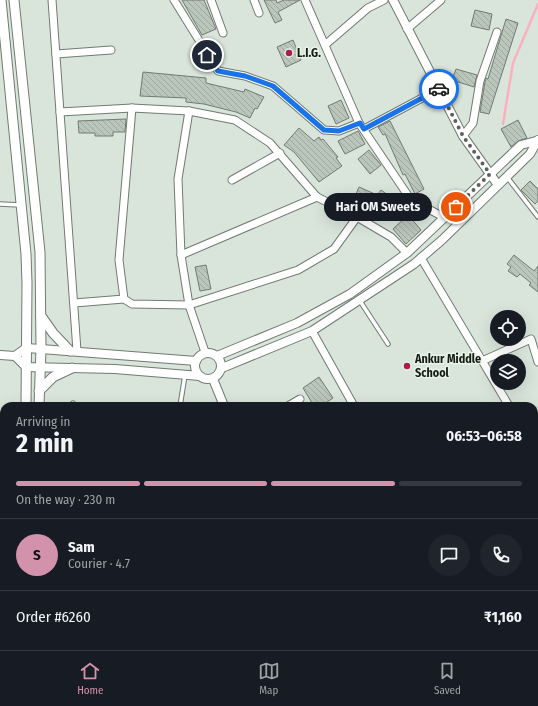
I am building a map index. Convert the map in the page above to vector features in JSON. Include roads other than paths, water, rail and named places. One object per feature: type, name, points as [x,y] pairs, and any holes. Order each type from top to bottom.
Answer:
[{"type":"main road","points":[[1,0],[20,193],[27,283],[26,402]]},
{"type":"main road","points":[[14,0],[40,252],[41,349],[39,402]]},
{"type":"main road","points":[[20,193],[34,192]]},
{"type":"main road","points":[[27,283],[40,284]]},
{"type":"main road","points":[[41,316],[53,333],[74,351]]},
{"type":"main road","points":[[40,390],[53,377],[72,368]]},
{"type":"street","points":[[52,0],[74,303],[74,351]]},
{"type":"street","points":[[174,0],[218,71],[245,76],[273,86],[324,130],[339,131],[362,126],[439,89]]},
{"type":"street","points":[[211,0],[223,33]]},
{"type":"street","points":[[254,0],[259,13]]},
{"type":"street","points":[[305,0],[362,126],[409,197],[444,218]]},
{"type":"street","points":[[325,45],[368,8],[384,0]]},
{"type":"street","points":[[393,0],[463,136],[498,185]]},
{"type":"street","points":[[407,29],[441,0]]},
{"type":"street","points":[[463,136],[473,123],[480,81],[497,32]]},
{"type":"street","points":[[56,54],[111,50]]},
{"type":"street","points":[[60,112],[132,108],[189,111],[235,120],[270,143],[317,197],[357,217],[391,237],[407,253]]},
{"type":"street","points":[[124,299],[119,260],[132,108]]},
{"type":"street","points":[[189,111],[178,179],[181,255],[189,305],[205,352]]},
{"type":"street","points":[[205,352],[218,356],[297,323],[350,294],[407,253],[521,145],[537,140]]},
{"type":"street","points":[[15,356],[26,367],[72,368],[213,378],[220,373],[222,368],[312,331],[360,301],[421,258],[442,240],[530,154],[537,140]]},
{"type":"street","points":[[232,180],[280,153]]},
{"type":"street","points":[[181,255],[317,197]]},
{"type":"street","points":[[74,303],[124,299],[132,304],[189,305],[298,270],[334,249],[357,217]]},
{"type":"street","points":[[421,258],[507,402]]},
{"type":"street","points":[[312,331],[352,402]]},
{"type":"street","points":[[482,361],[531,339],[538,362]]},
{"type":"street","points":[[0,355],[15,356],[26,348],[196,361]]},
{"type":"street","points":[[200,376],[195,369],[196,361],[205,352]]},
{"type":"street","points":[[218,356],[222,368]]},
{"type":"street","points":[[213,378],[222,402]]},
{"type":"street","points":[[295,402],[300,399]]},
{"type":"lane","points":[[506,177],[538,217]]},
{"type":"lane","points":[[0,204],[21,205]]},
{"type":"lane","points":[[360,301],[388,344]]},
{"type":"lane","points":[[182,402],[185,375]]},
{"type":"waterway","points":[[503,124],[513,63],[538,4]]},
{"type":"place","name":"L.I.G.","points":[[289,53]]},
{"type":"place","name":"Hari OM Sweets","points":[[456,207]]},
{"type":"place","name":"Ankur Middle School","points":[[407,366]]}]
